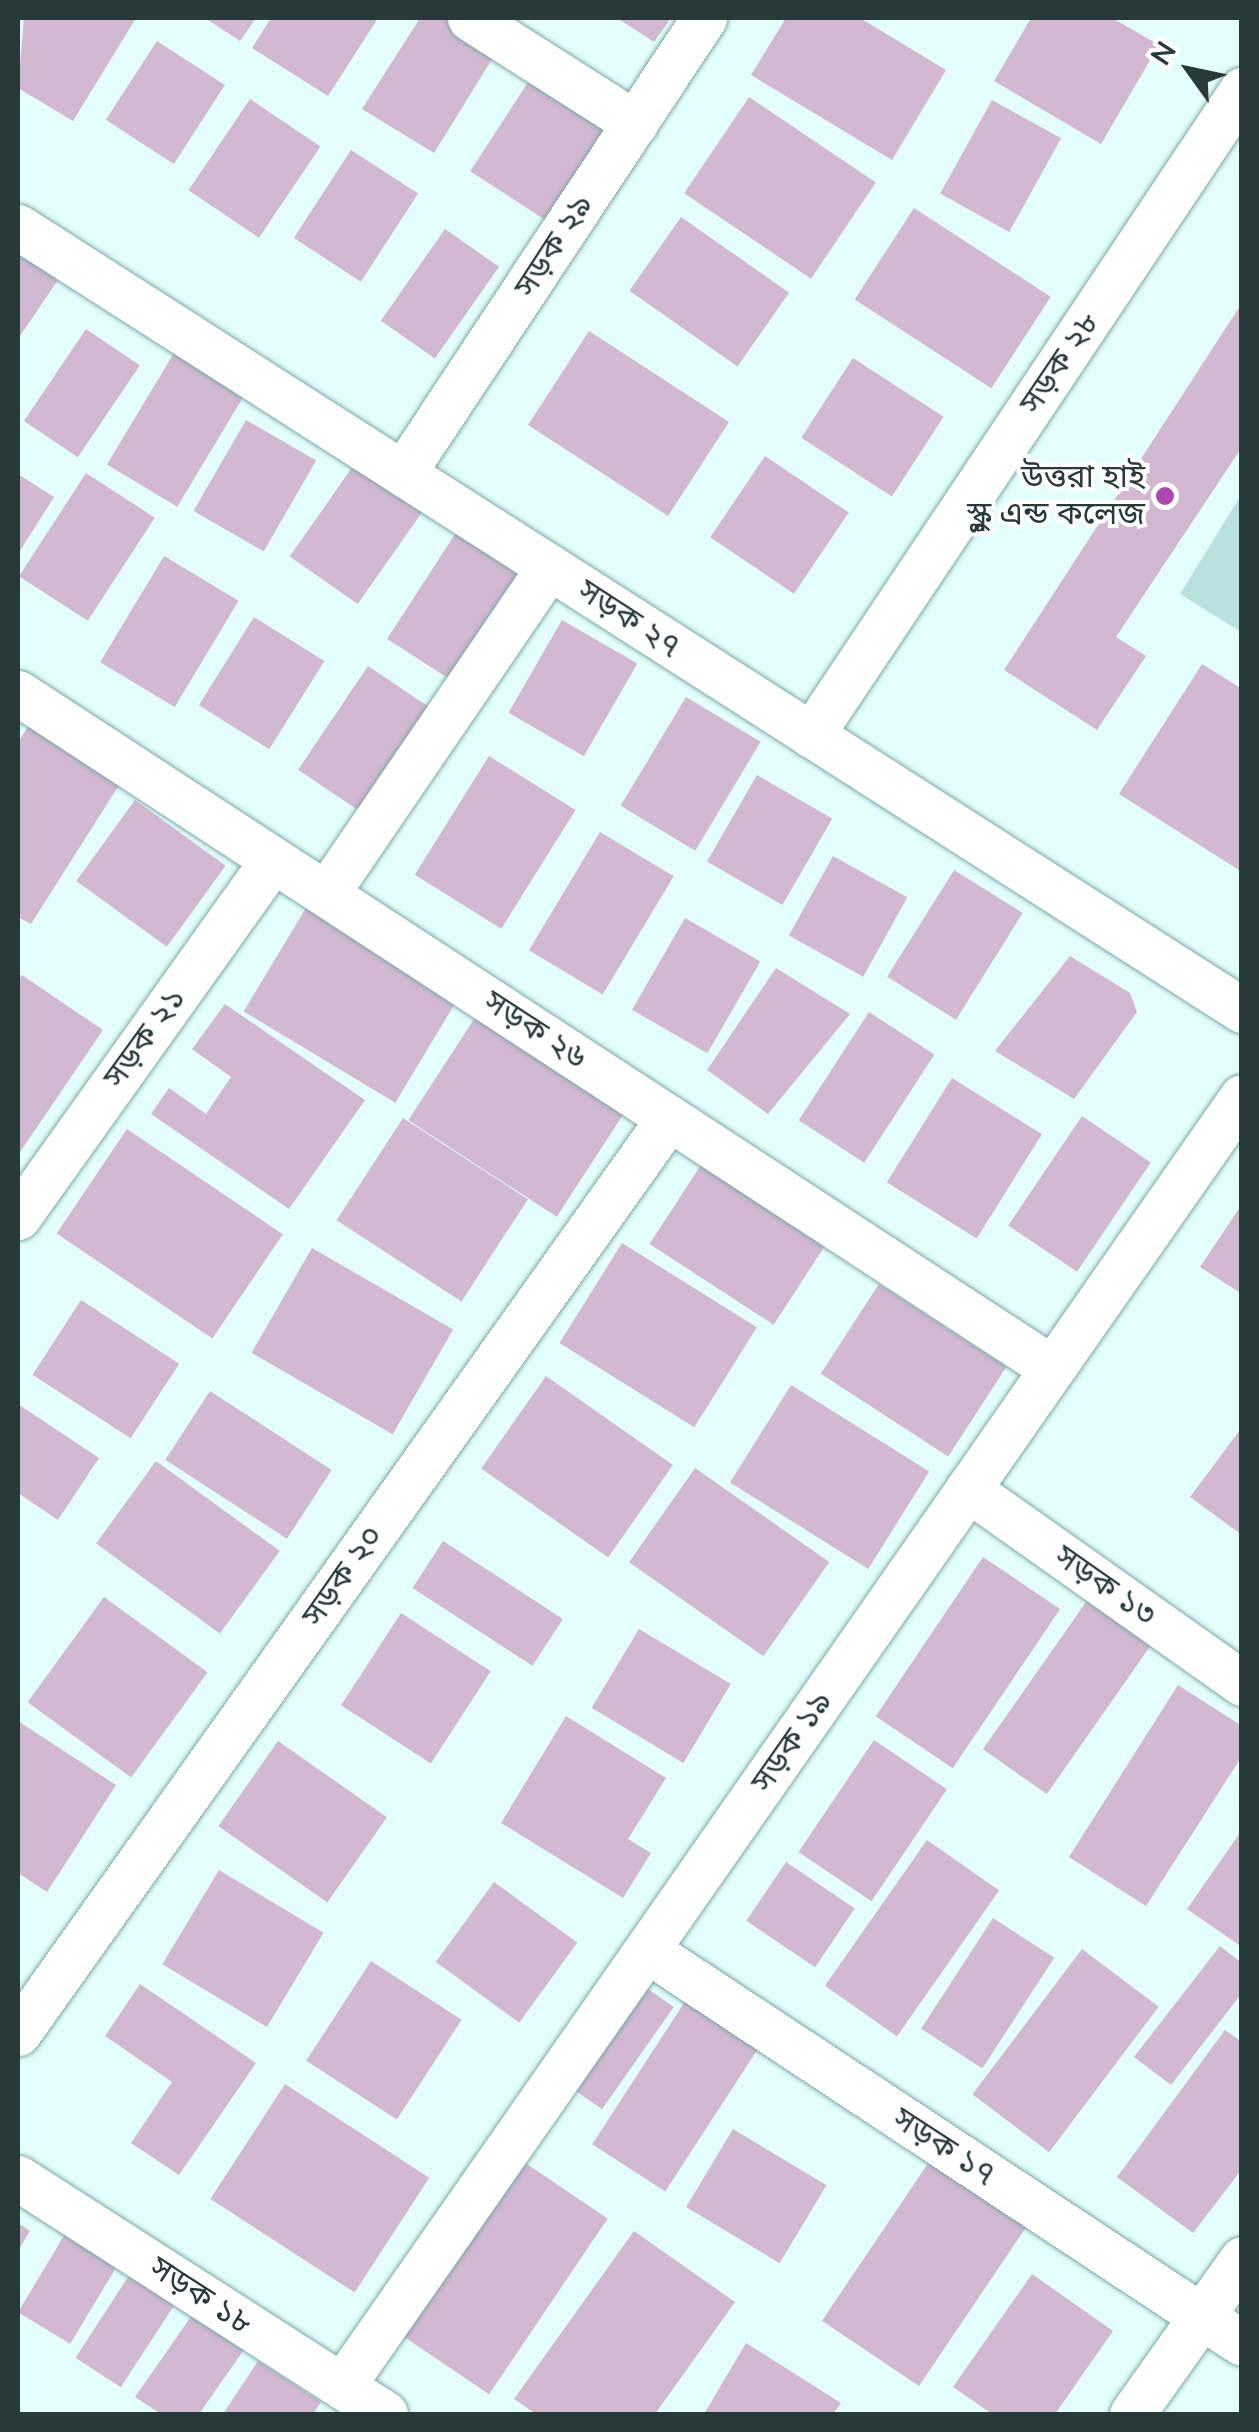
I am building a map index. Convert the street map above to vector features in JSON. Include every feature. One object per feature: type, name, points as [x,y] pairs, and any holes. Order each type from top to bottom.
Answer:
[{"type":"street","points":[[470,18],[635,123]]},
{"type":"street","name":"সড়ক ২৯","points":[[403,474],[704,18]]},
{"type":"street","name":"সড়ক ২৮","points":[[811,735],[1242,90]]},
{"type":"street","name":"সড়ক ২৭","points":[[18,227],[1242,1010]]},
{"type":"street","points":[[326,894],[549,568]]},
{"type":"street","name":"সড়ক ২৬","points":[[18,693],[1052,1368]]},
{"type":"street","name":"সড়ক ২১","points":[[18,1217],[273,860]]},
{"type":"street","name":"সড়ক ১৯","points":[[342,2386],[1242,1097]]},
{"type":"street","name":"সড়ক ২০","points":[[18,2033],[670,1118]]},
{"type":"street","name":"সড়ক ১৩","points":[[968,1489],[1242,1684]]},
{"type":"street","name":"সড়ক ১৭","points":[[647,1950],[1242,2343]]},
{"type":"street","name":"সড়ক ১৮","points":[[18,2178],[385,2414]]},
{"type":"street","points":[[1132,2414],[1242,2259]]},
{"type":"shaded area","points":[[1241,495],[1241,632],[1180,594]]},
{"type":"building","points":[[24,18],[136,18],[73,121],[18,88]]},
{"type":"building","points":[[205,18],[256,18],[240,41]]},
{"type":"building","points":[[271,18],[378,18],[328,96],[252,48]]},
{"type":"building","points":[[420,18],[479,18],[507,35],[434,153],[362,109]]},
{"type":"building","points":[[617,18],[671,18],[654,42]]},
{"type":"building","points":[[786,18],[860,18],[946,70],[892,160],[751,75]]},
{"type":"building","points":[[1031,18],[1112,18],[1159,45],[1101,144],[994,81]]},
{"type":"building","points":[[157,41],[225,85],[174,164],[106,120]]},
{"type":"building","points":[[547,53],[622,102],[546,220],[470,171]]},
{"type":"building","points":[[749,97],[876,183],[811,279],[684,193]]},
{"type":"building","points":[[250,99],[320,147],[259,238],[188,190]]},
{"type":"building","points":[[992,100],[1061,138],[1009,232],[940,194]]},
{"type":"building","points":[[351,150],[418,194],[361,282],[294,238]]},
{"type":"building","points":[[914,208],[1051,297],[991,388],[855,299]]},
{"type":"building","points":[[681,217],[789,293],[738,366],[629,291]]},
{"type":"building","points":[[445,229],[499,267],[435,359],[381,321]]},
{"type":"building","points":[[18,247],[60,277],[18,339]]},
{"type":"building","name":"উত্তরা হাই স্কুল এন্ড কলেজ","points":[[1242,303],[1242,447],[1116,637],[1146,656],[1097,730],[1004,670]]},
{"type":"building","points":[[86,329],[140,365],[78,457],[24,421]]},
{"type":"building","points":[[589,331],[729,422],[668,516],[528,425]]},
{"type":"building","points":[[177,348],[247,390],[177,507],[107,465]]},
{"type":"building","points":[[853,358],[944,417],[892,496],[801,438]]},
{"type":"building","points":[[246,420],[316,460],[264,551],[194,511]]},
{"type":"building","points":[[765,456],[849,512],[794,594],[710,537]]},
{"type":"building","points":[[358,459],[426,507],[358,604],[290,556]]},
{"type":"building","points":[[86,473],[155,518],[88,621],[19,576]]},
{"type":"building","points":[[18,474],[54,497],[18,554]]},
{"type":"building","points":[[459,528],[532,575],[460,686],[387,639]]},
{"type":"building","points":[[164,556],[239,601],[175,707],[100,662]]},
{"type":"building","points":[[254,617],[324,661],[269,749],[199,705]]},
{"type":"building","points":[[562,620],[637,664],[584,756],[508,713]]},
{"type":"building","points":[[1202,664],[1242,689],[1242,872],[1119,794]]},
{"type":"building","points":[[368,666],[439,714],[369,818],[298,770]]},
{"type":"building","points":[[686,697],[761,742],[695,851],[621,806]]},
{"type":"building","points":[[34,718],[121,782],[31,924],[18,917],[18,742]]},
{"type":"building","points":[[489,756],[576,810],[501,929],[415,875]]},
{"type":"building","points":[[757,775],[832,818],[782,905],[707,862]]},
{"type":"building","points":[[135,800],[226,866],[167,947],[76,881]]},
{"type":"building","points":[[600,832],[674,876],[603,995],[529,950]]},
{"type":"building","points":[[833,856],[907,897],[863,977],[789,936]]},
{"type":"building","points":[[954,870],[1023,913],[956,1020],[887,977]]},
{"type":"building","points":[[310,901],[462,992],[395,1103],[244,1012]]},
{"type":"building","points":[[685,918],[760,961],[707,1053],[632,1010]]},
{"type":"building","points":[[1070,956],[1130,993],[1137,1012],[1074,1099],[995,1051]]},
{"type":"building","points":[[776,968],[850,1014],[768,1114],[707,1070]]},
{"type":"building","points":[[22,975],[103,1030],[18,1155],[18,981]]},
{"type":"building","points":[[225,1004],[365,1100],[289,1209],[151,1114],[169,1088],[206,1114],[231,1077],[192,1049]]},
{"type":"building","points":[[869,1012],[934,1054],[864,1163],[799,1120]]},
{"type":"building","points":[[478,1013],[626,1109],[557,1217],[408,1120]]},
{"type":"building","points":[[952,1078],[1042,1134],[977,1238],[887,1182]]},
{"type":"building","points":[[1082,1116],[1151,1162],[1077,1272],[1008,1225]]},
{"type":"building","points":[[403,1118],[528,1199],[462,1301],[337,1220]]},
{"type":"building","points":[[127,1129],[283,1234],[212,1339],[57,1233]]},
{"type":"building","points":[[710,1151],[834,1232],[774,1325],[650,1244]]},
{"type":"building","points":[[1242,1204],[1242,1294],[1200,1267]]},
{"type":"building","points":[[622,1243],[757,1327],[694,1427],[559,1343]]},
{"type":"building","points":[[312,1248],[453,1330],[393,1434],[252,1353]]},
{"type":"building","points":[[879,1284],[1006,1367],[948,1457],[821,1374]]},
{"type":"building","points":[[81,1300],[179,1364],[131,1438],[33,1375]]},
{"type":"building","points":[[546,1376],[673,1465],[608,1557],[481,1469]]},
{"type":"building","points":[[791,1385],[929,1471],[868,1569],[730,1483]]},
{"type":"building","points":[[210,1391],[332,1470],[287,1539],[165,1460]]},
{"type":"building","points":[[18,1404],[99,1458],[58,1520],[18,1493]]},
{"type":"building","points":[[1242,1427],[1242,1535],[1190,1497]]},
{"type":"building","points":[[156,1461],[280,1551],[220,1633],[96,1544]]},
{"type":"building","points":[[695,1468],[829,1562],[763,1656],[629,1562]]},
{"type":"building","points":[[443,1541],[563,1619],[532,1666],[413,1588]]},
{"type":"building","points":[[983,1557],[1060,1609],[953,1768],[876,1716]]},
{"type":"building","points":[[1093,1592],[1157,1637],[1047,1794],[983,1749]]},
{"type":"building","points":[[104,1597],[208,1672],[131,1777],[28,1702]]},
{"type":"building","points":[[401,1613],[491,1671],[431,1764],[341,1705]]},
{"type":"building","points":[[639,1629],[731,1684],[683,1763],[592,1708]]},
{"type":"building","points":[[1178,1685],[1242,1726],[1242,1756],[1146,1906],[1069,1857]]},
{"type":"building","points":[[566,1716],[666,1778],[628,1839],[651,1853],[623,1898],[501,1823]]},
{"type":"building","points":[[18,1721],[116,1785],[47,1892],[18,1873]]},
{"type":"building","points":[[874,1740],[947,1789],[871,1901],[799,1852]]},
{"type":"building","points":[[278,1741],[387,1817],[327,1902],[218,1826]]},
{"type":"building","points":[[1242,1830],[1242,1947],[1187,1909]]},
{"type":"building","points":[[927,1840],[999,1890],[897,2036],[825,1986]]},
{"type":"building","points":[[786,1862],[855,1908],[815,1967],[746,1921]]},
{"type":"building","points":[[219,1870],[324,1933],[267,2027],[162,1964]]},
{"type":"building","points":[[494,1882],[577,1943],[519,2023],[436,1962]]},
{"type":"building","points":[[993,1918],[1054,1958],[982,2068],[921,2029]]},
{"type":"building","points":[[1220,1946],[1242,1963],[1242,1993],[1171,2085],[1134,2057]]},
{"type":"building","points":[[1082,1949],[1159,2007],[1049,2152],[972,2094]]},
{"type":"building","points":[[371,1961],[462,2020],[397,2120],[306,2061]]},
{"type":"building","points":[[140,1984],[256,2063],[179,2175],[131,2143],[172,2082],[105,2036]]},
{"type":"building","points":[[641,1984],[674,2007],[602,2109],[569,2086]]},
{"type":"building","points":[[693,1989],[766,2036],[665,2192],[592,2144]]},
{"type":"building","points":[[1225,2030],[1242,2042],[1242,2169],[1193,2233],[1117,2177]]},
{"type":"building","points":[[285,2084],[429,2178],[355,2293],[210,2199]]},
{"type":"building","points":[[733,2129],[826,2185],[780,2263],[686,2207]]},
{"type":"building","points":[[509,2152],[608,2219],[489,2394],[390,2328]]},
{"type":"building","points":[[931,2159],[1028,2224],[919,2386],[822,2321]]},
{"type":"building","points":[[18,2223],[30,2231],[18,2251]]},
{"type":"building","points":[[71,2224],[123,2255],[70,2344],[18,2312]]},
{"type":"building","points":[[634,2231],[735,2302],[655,2414],[536,2414],[514,2399]]},
{"type":"building","points":[[130,2274],[175,2303],[121,2387],[76,2358]]},
{"type":"building","points":[[1032,2274],[1113,2331],[1055,2414],[992,2414],[953,2387]]},
{"type":"building","points":[[197,2308],[248,2344],[199,2414],[161,2414],[135,2397]]},
{"type":"building","points":[[746,2343],[841,2403],[833,2414],[704,2414]]},
{"type":"building","points":[[258,2361],[321,2402],[313,2414],[223,2414]]},
{"type":"place","name":"উত্তরা হাই স্কুল এন্ড কলেজ","points":[[1165,496]]}]
